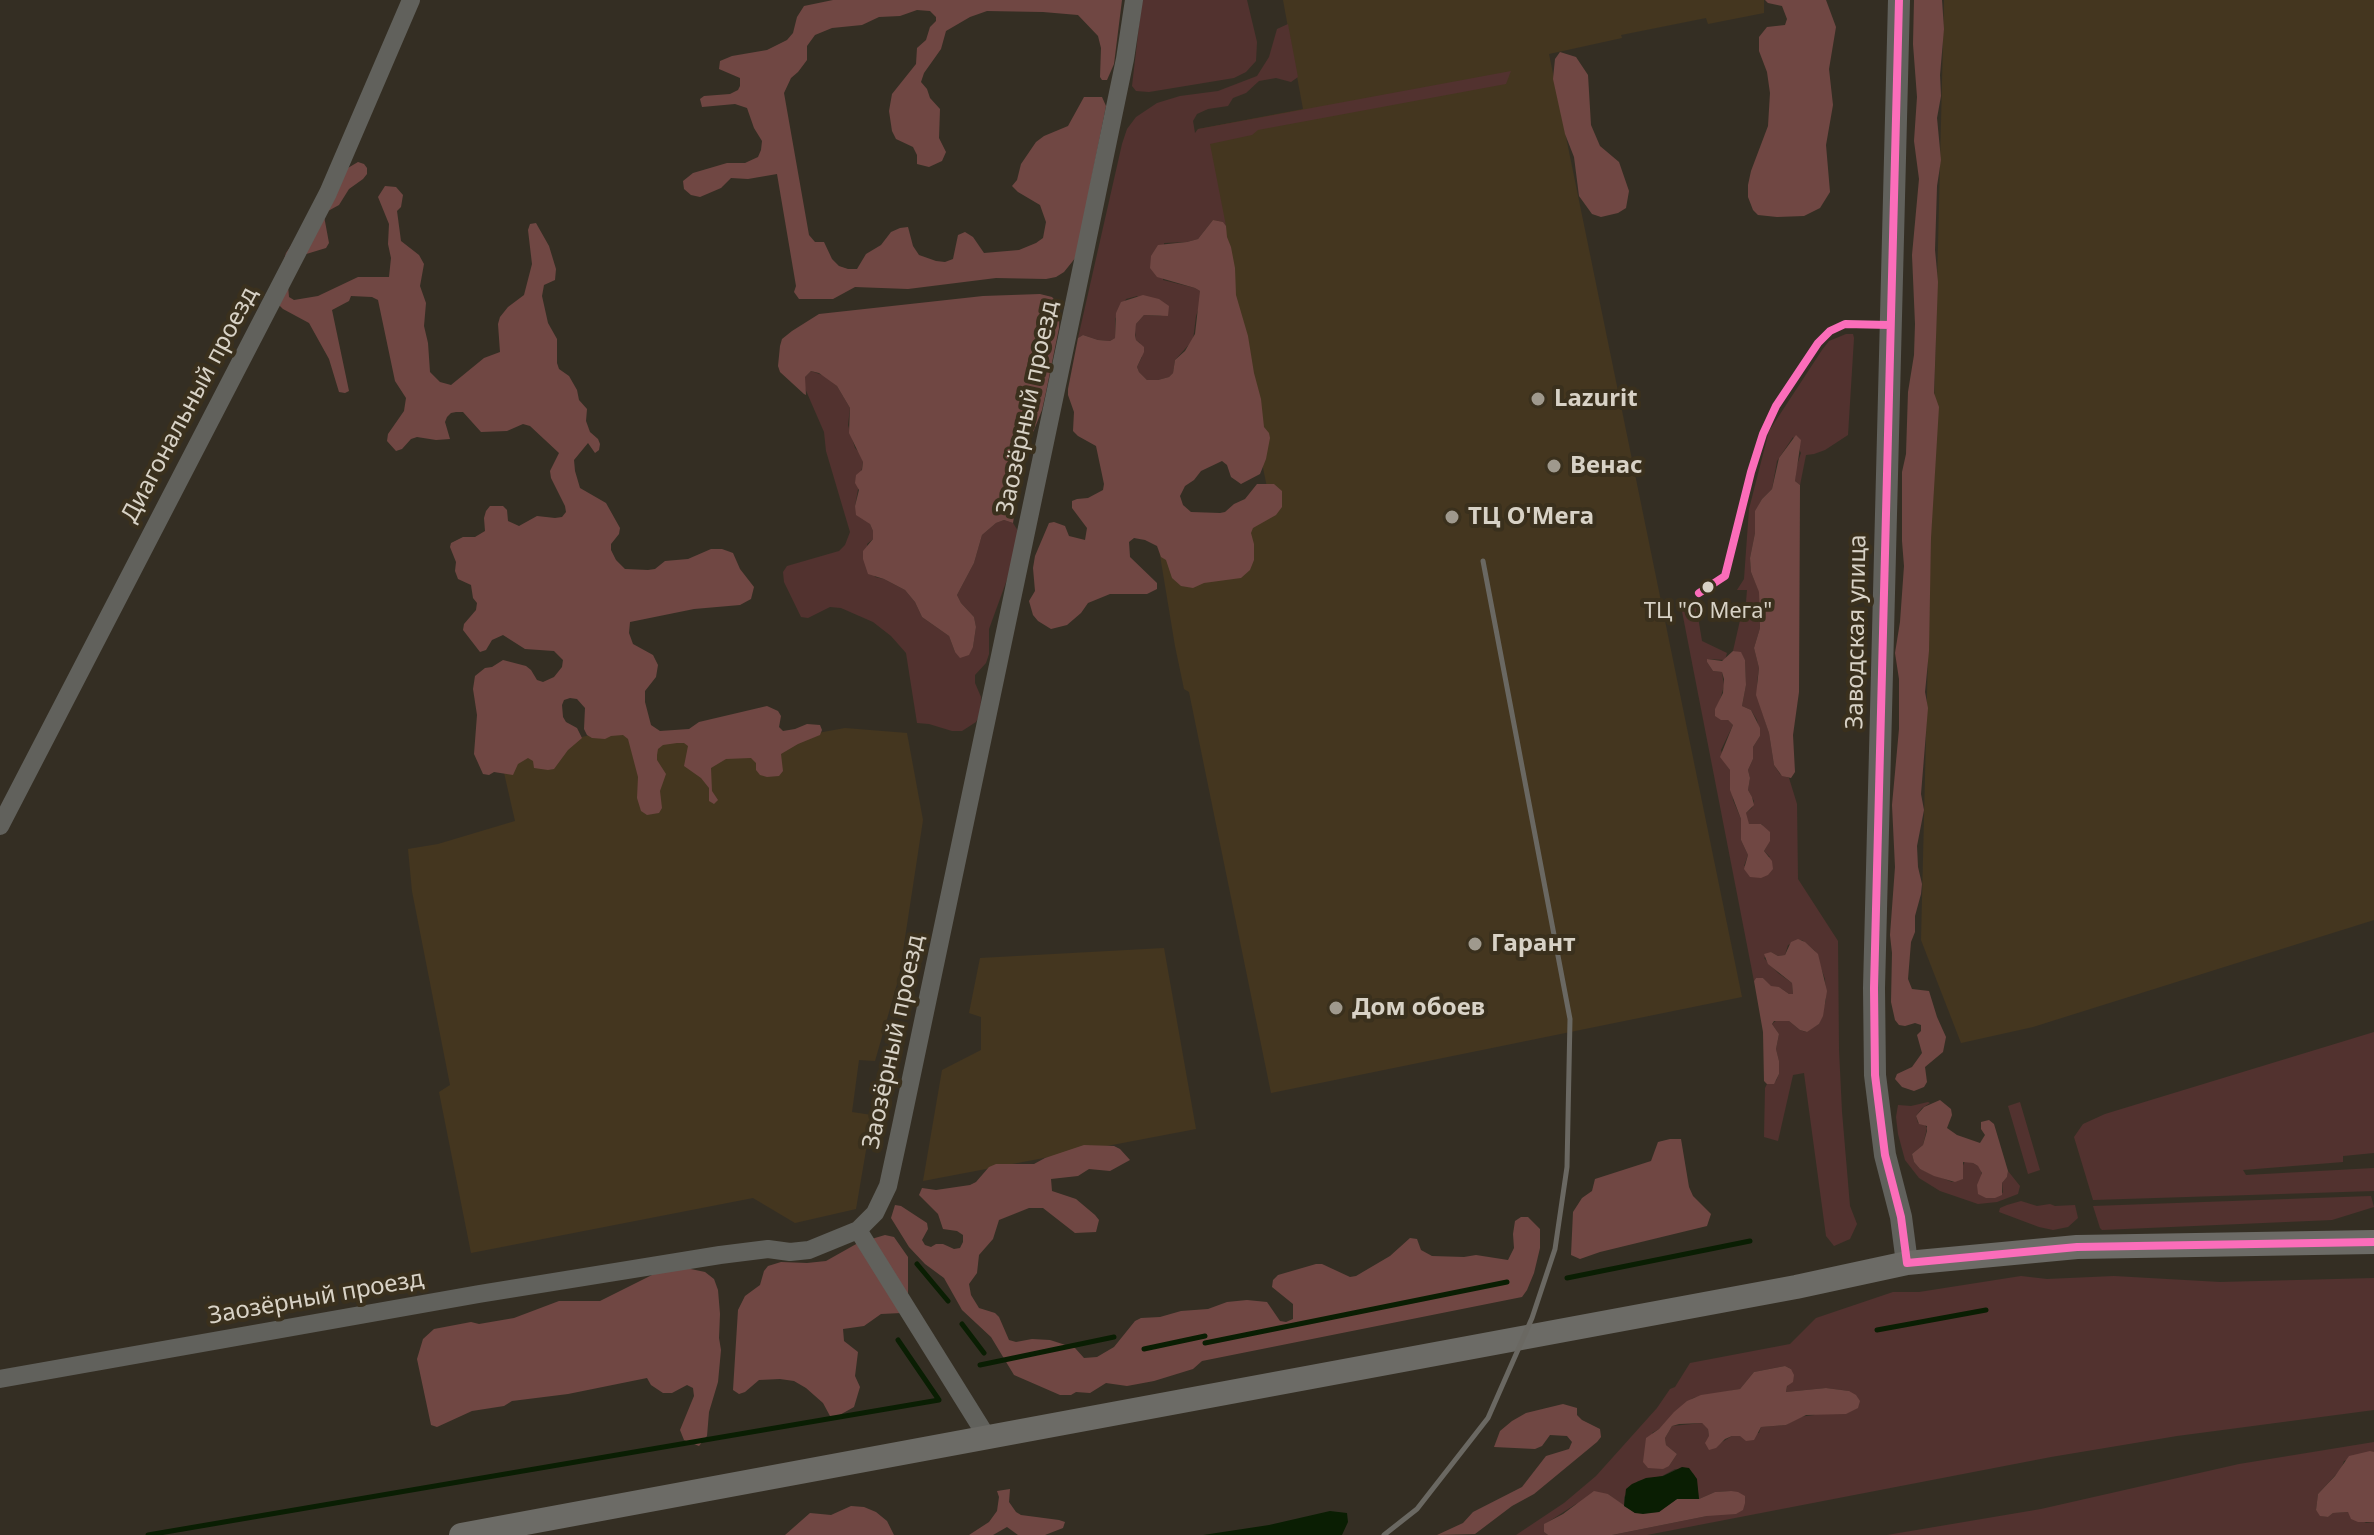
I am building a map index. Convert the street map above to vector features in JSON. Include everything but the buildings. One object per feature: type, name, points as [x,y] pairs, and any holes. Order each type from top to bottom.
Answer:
[{"type":"main road","points":[[461,1535],[1816,1283],[1907,1263],[2077,1247],[2374,1242]]},
{"type":"street","name":"Диагональный проезд","points":[[0,826],[328,193],[411,0]]},
{"type":"street","name":"Заозёрный проезд","points":[[0,1379],[479,1294],[720,1255],[768,1249],[790,1252],[809,1250],[858,1230],[875,1213],[888,1186],[1125,59],[1134,0]]},
{"type":"street","name":"Заводская улица","points":[[1899,0],[1874,988],[1875,1075],[1885,1155],[1901,1217],[1907,1263]]},
{"type":"street","points":[[858,1230],[987,1437]]},
{"type":"shaded area","points":[[833,0],[1122,0],[1114,64],[1107,80],[1100,77],[1101,48],[1098,36],[1078,15],[987,11],[946,31],[941,49],[921,82],[940,109],[939,138],[946,152],[942,161],[929,167],[917,164],[913,147],[896,139],[889,111],[892,94],[916,64],[917,48],[926,40],[930,27],[936,21],[930,11],[917,10],[900,16],[879,17],[862,25],[832,28],[815,35],[807,46],[807,60],[791,78],[784,93],[809,235],[815,242],[824,242],[832,259],[848,269],[857,269],[866,254],[900,228],[908,227],[919,255],[945,262],[953,259],[958,235],[965,232],[973,237],[984,253],[1019,250],[1036,243],[1043,238],[1046,222],[1040,205],[1012,186],[1021,164],[1036,142],[1068,126],[1084,97],[1102,97],[1106,106],[1076,257],[1064,272],[1046,279],[996,278],[908,289],[855,287],[833,299],[799,299],[794,292],[796,286],[777,174],[748,179],[731,178],[721,188],[700,197],[684,189],[683,181],[693,173],[727,163],[745,163],[758,157],[761,150],[762,141],[747,108],[735,104],[702,107],[700,99],[704,96],[730,94],[740,86],[740,78],[719,69],[720,61],[767,50],[787,40],[804,6]]},
{"type":"shaded area","points":[[1142,0],[1247,0],[1257,42],[1256,61],[1246,72],[1234,78],[1149,92],[1136,91],[1132,86]]},
{"type":"shaded area","points":[[1283,0],[1764,0],[1764,13],[1708,24],[1706,18],[1621,35],[1622,38],[1549,54],[1742,997],[1271,1093],[1189,692],[1184,689],[1175,646],[1156,531],[1271,507],[1195,135],[1198,129],[1303,109]]},
{"type":"shaded area","points":[[1765,0],[1826,0],[1836,27],[1829,69],[1833,105],[1826,145],[1830,192],[1820,208],[1804,216],[1758,215],[1748,197],[1751,171],[1768,126],[1770,93],[1767,72],[1759,51],[1759,37],[1767,27],[1785,25],[1787,19],[1782,6]]},
{"type":"shaded area","points":[[1914,0],[1942,0],[1944,29],[1937,118],[1941,160],[1935,250],[1938,282],[1934,393],[1939,407],[1925,692],[1928,708],[1921,794],[1924,810],[1917,846],[1922,884],[1911,942],[1908,979],[1912,989],[1929,991],[1946,1037],[1943,1052],[1925,1067],[1927,1082],[1924,1087],[1914,1091],[1902,1087],[1895,1079],[1897,1074],[1912,1067],[1922,1053],[1917,1035],[1921,1025],[1899,1025],[1895,1020],[1891,1002],[1890,935],[1895,867],[1892,805],[1899,729],[1899,679],[1895,653],[1904,566],[1902,472],[1914,355],[1912,255],[1919,179],[1914,141],[1917,97]]},
{"type":"shaded area","points":[[1944,0],[2374,0],[2374,920],[2033,1027],[1961,1043],[1921,940]]},
{"type":"shaded area","points":[[1288,24],[1298,77],[1291,82],[1276,78],[1259,81],[1246,93],[1233,98],[1228,106],[1197,114],[1193,121],[1195,133],[1198,129],[1511,71],[1506,84],[1258,130],[1252,135],[1210,144],[1226,226],[1213,220],[1198,239],[1164,243],[1163,280],[1200,291],[1200,304],[1193,340],[1175,360],[1173,373],[1158,380],[1147,380],[1137,367],[1142,357],[1140,343],[1136,340],[1136,324],[1144,315],[1162,316],[1137,296],[1126,299],[1115,319],[1115,338],[1098,340],[1083,335],[1078,338],[1127,129],[1136,117],[1157,103],[1180,96],[1218,91],[1257,76],[1269,57],[1277,29]]},
{"type":"shaded area","points":[[1560,52],[1576,57],[1588,75],[1591,125],[1600,146],[1619,162],[1629,191],[1626,208],[1618,213],[1601,217],[1592,214],[1579,196],[1574,157],[1565,134],[1553,79],[1555,59]]},
{"type":"shaded area","points":[[358,162],[367,168],[367,174],[349,189],[339,205],[324,216],[329,243],[326,248],[303,255],[288,286],[289,297],[294,300],[318,296],[358,277],[389,277],[389,224],[378,197],[385,186],[396,187],[403,195],[397,211],[401,241],[419,255],[424,264],[420,286],[426,303],[424,326],[430,372],[440,382],[451,385],[484,358],[500,352],[498,324],[508,307],[524,295],[532,264],[528,230],[530,224],[536,223],[549,246],[556,269],[555,280],[544,285],[542,296],[548,323],[557,339],[557,363],[577,390],[579,400],[587,409],[586,421],[590,432],[600,444],[595,453],[588,443],[574,460],[575,471],[580,488],[606,503],[620,528],[611,544],[616,560],[625,569],[648,570],[665,561],[688,559],[711,549],[722,549],[733,553],[740,569],[754,587],[751,599],[740,605],[694,609],[630,622],[629,633],[633,644],[653,655],[658,665],[656,677],[645,691],[651,725],[660,731],[689,729],[699,722],[767,706],[778,711],[781,716],[779,727],[783,731],[807,724],[820,725],[820,735],[781,754],[783,771],[779,776],[760,775],[751,758],[726,759],[711,768],[712,791],[718,800],[714,804],[709,801],[709,788],[684,766],[688,746],[684,743],[663,745],[657,755],[666,774],[660,791],[662,808],[659,813],[647,815],[641,811],[637,798],[638,777],[628,739],[623,735],[605,739],[587,735],[584,729],[585,708],[577,699],[570,698],[564,700],[562,705],[563,717],[577,728],[582,738],[554,769],[534,768],[533,761],[528,758],[518,764],[513,775],[483,774],[474,754],[477,715],[473,689],[475,676],[503,660],[526,666],[537,680],[543,682],[554,677],[563,660],[554,651],[525,649],[503,635],[492,640],[486,650],[480,652],[463,630],[477,603],[471,585],[458,579],[450,547],[451,543],[463,537],[475,537],[485,531],[484,518],[490,506],[503,506],[507,510],[508,521],[519,526],[537,516],[562,517],[566,512],[565,506],[550,471],[559,453],[530,426],[523,424],[507,431],[481,432],[463,412],[451,413],[447,417],[445,422],[450,439],[417,437],[396,451],[387,441],[388,434],[404,411],[406,398],[395,381],[378,300],[351,296],[349,301],[332,310],[349,391],[345,393],[339,392],[329,359],[309,323],[278,304],[280,273],[286,253],[341,172]]},
{"type":"shaded area","points":[[1213,220],[1226,226],[1235,268],[1236,295],[1248,336],[1264,427],[1270,438],[1260,474],[1241,484],[1231,477],[1222,461],[1201,471],[1185,486],[1180,496],[1183,505],[1191,512],[1220,513],[1245,499],[1257,484],[1274,484],[1282,491],[1282,507],[1276,515],[1253,528],[1254,560],[1250,570],[1241,578],[1204,583],[1193,588],[1181,586],[1172,578],[1157,546],[1134,538],[1129,542],[1130,557],[1157,583],[1157,589],[1147,594],[1110,594],[1088,603],[1067,625],[1051,629],[1033,615],[1029,601],[1035,591],[1035,556],[1049,523],[1065,526],[1069,536],[1085,540],[1087,528],[1072,508],[1072,501],[1088,498],[1103,490],[1104,484],[1096,446],[1073,431],[1074,412],[1068,389],[1078,338],[1083,335],[1110,341],[1115,338],[1116,313],[1121,302],[1143,295],[1159,299],[1169,306],[1168,316],[1144,315],[1136,324],[1136,340],[1144,347],[1137,367],[1147,380],[1169,377],[1173,373],[1175,360],[1185,351],[1195,334],[1200,291],[1157,277],[1150,268],[1151,256],[1158,245],[1198,239]]},
{"type":"shaded area","points":[[1040,294],[1052,297],[1060,306],[1059,328],[1046,392],[1024,455],[1013,523],[1004,520],[996,523],[982,535],[974,563],[957,595],[974,617],[976,627],[969,655],[960,658],[949,636],[922,617],[905,590],[868,574],[863,551],[873,539],[873,531],[870,524],[856,515],[859,490],[855,483],[856,475],[862,470],[863,462],[849,433],[850,408],[837,386],[819,373],[811,371],[805,377],[804,394],[780,372],[780,346],[782,339],[819,314],[983,296]]},
{"type":"shaded area","points":[[1853,334],[1854,338],[1848,435],[1825,450],[1806,455],[1800,485],[1795,481],[1801,453],[1793,437],[1777,461],[1772,489],[1755,512],[1750,558],[1751,572],[1759,591],[1760,628],[1754,648],[1759,668],[1760,705],[1769,733],[1774,765],[1780,774],[1789,778],[1797,804],[1798,879],[1838,941],[1842,1112],[1850,1206],[1857,1224],[1850,1239],[1834,1246],[1826,1236],[1804,1073],[1793,1075],[1778,1141],[1764,1137],[1765,1088],[1776,1081],[1779,1074],[1776,1049],[1779,1034],[1772,1024],[1777,1020],[1789,1021],[1806,1032],[1819,1024],[1826,1000],[1825,979],[1815,951],[1802,940],[1788,945],[1785,955],[1778,956],[1771,952],[1764,958],[1792,983],[1793,994],[1779,987],[1771,987],[1763,978],[1754,981],[1680,601],[1691,600],[1696,605],[1702,641],[1727,653],[1725,660],[1708,659],[1707,662],[1713,671],[1722,672],[1721,720],[1728,720],[1733,725],[1721,750],[1730,770],[1733,800],[1741,819],[1741,840],[1748,855],[1744,866],[1770,857],[1764,851],[1768,844],[1762,824],[1746,821],[1746,813],[1754,801],[1748,790],[1748,770],[1753,759],[1753,747],[1760,736],[1751,710],[1742,706],[1746,685],[1745,660],[1741,653],[1733,651],[1741,616],[1745,615],[1747,590],[1737,590],[1744,579],[1749,509],[1769,431],[1829,341]]},
{"type":"shaded area","points":[[811,371],[825,376],[837,386],[850,408],[848,425],[863,462],[855,506],[873,531],[873,539],[867,544],[875,577],[905,590],[922,617],[949,636],[955,652],[973,647],[974,617],[957,595],[974,563],[982,535],[1004,520],[1013,523],[1018,531],[1009,574],[989,629],[989,654],[986,663],[975,675],[981,697],[980,714],[976,722],[962,731],[917,723],[906,653],[891,636],[873,622],[841,608],[830,607],[808,618],[801,617],[784,582],[783,572],[787,566],[839,551],[850,532],[826,451],[824,432],[804,386],[805,377]]},
{"type":"shaded area","points":[[1796,435],[1801,440],[1795,481],[1800,485],[1799,692],[1793,735],[1795,772],[1791,778],[1782,776],[1774,765],[1769,733],[1756,695],[1759,668],[1754,648],[1760,628],[1759,592],[1751,572],[1750,558],[1755,511],[1772,489],[1779,458]]},
{"type":"shaded area","points":[[1733,651],[1741,652],[1745,660],[1746,685],[1742,706],[1751,710],[1760,728],[1748,770],[1748,790],[1754,805],[1746,813],[1749,824],[1761,824],[1770,832],[1770,841],[1764,851],[1772,861],[1773,869],[1761,878],[1750,877],[1744,869],[1748,855],[1741,840],[1741,819],[1730,790],[1730,770],[1720,757],[1733,725],[1715,716],[1724,679],[1722,672],[1713,671],[1707,662],[1707,659],[1722,661]]},
{"type":"shaded area","points":[[636,725],[656,737],[709,725],[714,752],[845,728],[907,733],[923,820],[899,977],[875,1061],[859,1060],[852,1112],[872,1115],[856,1209],[795,1223],[753,1198],[471,1253],[439,1092],[450,1085],[412,891],[408,849],[438,844],[515,821],[500,755]]},
{"type":"shaded area","points":[[1798,939],[1818,954],[1827,991],[1823,1016],[1819,1024],[1807,1032],[1789,1021],[1774,1021],[1772,1024],[1779,1034],[1776,1049],[1779,1074],[1774,1084],[1767,1084],[1764,1081],[1763,1032],[1754,981],[1763,978],[1771,986],[1793,994],[1792,983],[1768,964],[1764,954],[1785,955],[1791,942]]},
{"type":"shaded area","points":[[1164,948],[1196,1129],[923,1181],[942,1070],[981,1050],[981,1017],[969,1013],[980,958]]},
{"type":"shaded area","points":[[2374,1032],[2374,1153],[2343,1156],[2343,1162],[2243,1170],[2246,1175],[2374,1168],[2374,1191],[2093,1200],[2074,1137],[2083,1124],[2105,1114]]},
{"type":"shaded area","points":[[1940,1100],[1951,1109],[1947,1128],[1957,1135],[1980,1143],[1985,1135],[1981,1122],[1989,1120],[1994,1124],[2008,1171],[2002,1183],[2002,1195],[1986,1198],[1978,1194],[1977,1185],[1982,1173],[1973,1163],[1963,1162],[1963,1179],[1955,1182],[1934,1176],[1914,1162],[1912,1154],[1923,1145],[1927,1131],[1927,1126],[1919,1124],[1916,1116],[1924,1107]]},
{"type":"shaded area","points":[[1928,1102],[1916,1116],[1918,1123],[1927,1128],[1923,1145],[1912,1154],[1920,1169],[1952,1182],[1962,1179],[1961,1170],[1965,1161],[1973,1163],[1981,1168],[1982,1179],[2003,1193],[2002,1183],[2008,1171],[2020,1186],[2018,1194],[1997,1202],[1978,1204],[1940,1191],[1919,1178],[1905,1160],[1896,1117],[1898,1105]]},
{"type":"shaded area","points":[[2020,1102],[2040,1170],[2028,1174],[2008,1106]]},
{"type":"shaded area","points":[[1681,1139],[1689,1187],[1693,1196],[1711,1214],[1707,1226],[1580,1259],[1571,1255],[1573,1212],[1582,1198],[1592,1191],[1595,1179],[1651,1161],[1658,1142]]},
{"type":"shaded area","points":[[1084,1145],[1114,1146],[1130,1160],[1110,1171],[1089,1169],[1078,1176],[1051,1179],[1052,1191],[1076,1199],[1095,1215],[1099,1220],[1096,1232],[1075,1233],[1043,1208],[1029,1208],[999,1220],[993,1239],[979,1255],[977,1273],[969,1284],[971,1295],[979,1308],[999,1317],[1009,1340],[1050,1340],[1075,1348],[1084,1358],[1097,1357],[1114,1347],[1141,1318],[1247,1300],[1267,1302],[1280,1321],[1286,1322],[1293,1319],[1293,1304],[1272,1287],[1278,1275],[1322,1264],[1350,1277],[1356,1276],[1390,1256],[1410,1238],[1417,1239],[1421,1250],[1432,1256],[1476,1255],[1508,1260],[1514,1248],[1515,1221],[1521,1217],[1528,1217],[1540,1229],[1540,1248],[1534,1273],[1522,1297],[1202,1361],[1193,1369],[1154,1381],[1127,1386],[1106,1383],[1090,1393],[1060,1395],[1014,1375],[991,1337],[962,1310],[944,1278],[909,1247],[891,1218],[895,1205],[901,1206],[927,1223],[928,1229],[922,1240],[925,1245],[943,1244],[960,1248],[963,1235],[943,1229],[938,1214],[919,1195],[922,1188],[936,1190],[970,1185],[996,1164],[1034,1164]]},
{"type":"shaded area","points":[[2371,1196],[2374,1207],[2332,1220],[2102,1230],[2093,1206]]},
{"type":"shaded area","points":[[2021,1201],[2037,1206],[2075,1205],[2078,1218],[2068,1227],[2053,1230],[1999,1212],[2000,1208]]},
{"type":"shaded area","points":[[885,1235],[894,1237],[908,1257],[908,1304],[901,1313],[881,1314],[864,1326],[843,1329],[844,1341],[858,1352],[855,1376],[860,1387],[854,1407],[836,1417],[830,1416],[823,1403],[806,1388],[794,1381],[780,1379],[759,1380],[739,1394],[733,1390],[738,1310],[745,1296],[760,1285],[768,1266],[781,1262],[826,1261],[858,1243]]},
{"type":"shaded area","points":[[686,1268],[705,1272],[714,1279],[720,1314],[718,1382],[709,1412],[707,1436],[699,1446],[684,1440],[680,1430],[694,1396],[693,1388],[687,1385],[672,1393],[663,1393],[647,1378],[568,1394],[512,1401],[504,1406],[472,1411],[437,1427],[431,1425],[417,1359],[423,1339],[434,1329],[514,1318],[559,1301],[600,1301],[654,1274]]},
{"type":"shaded area","points":[[2021,1276],[2047,1279],[2114,1276],[2220,1282],[2374,1278],[2374,1410],[2177,1436],[2051,1457],[1647,1535],[1612,1535],[1707,1516],[1731,1491],[1715,1492],[1699,1499],[1693,1473],[1675,1469],[1662,1476],[1638,1481],[1624,1497],[1624,1506],[1608,1494],[1576,1504],[1545,1524],[1544,1532],[1548,1535],[1516,1535],[1564,1503],[1596,1476],[1657,1408],[1670,1389],[1675,1387],[1690,1363],[1790,1344],[1816,1318],[1893,1292],[1919,1292]],"holes":[[[1785,1366],[1791,1369],[1786,1392],[1826,1388],[1849,1391],[1814,1415],[1799,1417],[1786,1425],[1761,1427],[1759,1433],[1732,1436],[1719,1444],[1709,1436],[1708,1428],[1702,1423],[1672,1426],[1665,1438],[1666,1445],[1677,1454],[1669,1466],[1652,1433],[1693,1398],[1740,1389],[1754,1372]]]},
{"type":"shaded area","points":[[1785,1366],[1794,1375],[1786,1392],[1826,1388],[1849,1391],[1860,1401],[1858,1408],[1846,1414],[1806,1415],[1786,1425],[1761,1427],[1754,1440],[1746,1441],[1740,1436],[1732,1436],[1709,1450],[1705,1443],[1709,1436],[1708,1429],[1702,1423],[1679,1424],[1672,1426],[1665,1438],[1666,1445],[1677,1454],[1669,1466],[1663,1469],[1648,1468],[1643,1462],[1646,1438],[1687,1401],[1701,1395],[1740,1389],[1754,1372]]},
{"type":"shaded area","points":[[1563,1404],[1577,1408],[1577,1415],[1582,1420],[1600,1429],[1601,1437],[1597,1442],[1534,1494],[1512,1506],[1475,1534],[1437,1535],[1522,1487],[1546,1456],[1569,1449],[1572,1442],[1567,1436],[1550,1435],[1542,1446],[1535,1449],[1494,1447],[1500,1431],[1512,1421],[1526,1413]]},
{"type":"shaded area","points":[[2374,1442],[2374,1452],[2344,1461],[2341,1469],[2318,1494],[2316,1510],[2321,1516],[2348,1512],[2366,1523],[2374,1522],[2374,1535],[1887,1535],[2041,1509],[2239,1464]]},
{"type":"shaded area","points":[[2374,1452],[2374,1522],[2358,1522],[2351,1519],[2348,1512],[2320,1516],[2316,1510],[2318,1494],[2349,1456]]},
{"type":"shaded area","points":[[1682,1467],[1689,1468],[1697,1479],[1699,1499],[1677,1499],[1659,1512],[1643,1514],[1624,1506],[1626,1489],[1632,1484],[1663,1476]]},
{"type":"shaded area","points":[[1010,1489],[1009,1502],[1016,1512],[1065,1522],[1063,1528],[1045,1535],[1018,1535],[1007,1527],[993,1535],[969,1535],[989,1522],[997,1511],[997,1491]]},
{"type":"shaded area","points":[[1594,1491],[1608,1494],[1635,1513],[1659,1512],[1677,1499],[1699,1499],[1715,1492],[1738,1492],[1745,1496],[1745,1503],[1743,1510],[1736,1514],[1707,1516],[1612,1535],[1548,1535],[1544,1532],[1544,1524]]},
{"type":"shaded area","points":[[851,1506],[876,1512],[887,1521],[894,1535],[785,1535],[810,1513],[831,1515]]},
{"type":"shaded area","points":[[1330,1511],[1347,1513],[1348,1522],[1342,1535],[1203,1535],[1269,1525]]},
{"type":"waterway","points":[[1567,1278],[1750,1241]]},
{"type":"waterway","points":[[917,1264],[948,1301]]},
{"type":"waterway","points":[[1205,1343],[1507,1282]]},
{"type":"waterway","points":[[1877,1330],[1986,1310]]},
{"type":"waterway","points":[[962,1324],[984,1353]]},
{"type":"waterway","points":[[1144,1349],[1205,1336]]},
{"type":"waterway","points":[[980,1365],[1114,1337]]},
{"type":"waterway","points":[[148,1535],[939,1400],[898,1340]]},
{"type":"railway","points":[[1384,1535],[1417,1509],[1488,1418],[1532,1318],[1555,1249],[1567,1167],[1570,1019],[1483,561]]},
{"type":"transit line","points":[[1899,0],[1874,988],[1875,1075],[1885,1155],[1901,1217],[1907,1263]]},
{"type":"transit line","points":[[1699,593],[1725,576],[1763,434],[1776,406],[1818,343],[1830,331],[1845,324],[1890,325]]},
{"type":"transit line","points":[[1907,1263],[2077,1247],[2374,1242]]},
{"type":"place","name":"Lazurit","points":[[1538,399]]},
{"type":"place","name":"Венас","points":[[1554,466]]},
{"type":"place","name":"ТЦ О'Мега","points":[[1452,517]]},
{"type":"place","name":"ТЦ \"О Мега\"","points":[[1708,587]]},
{"type":"place","name":"Гарант","points":[[1475,944]]},
{"type":"place","name":"Дом обоев","points":[[1336,1008]]}]
